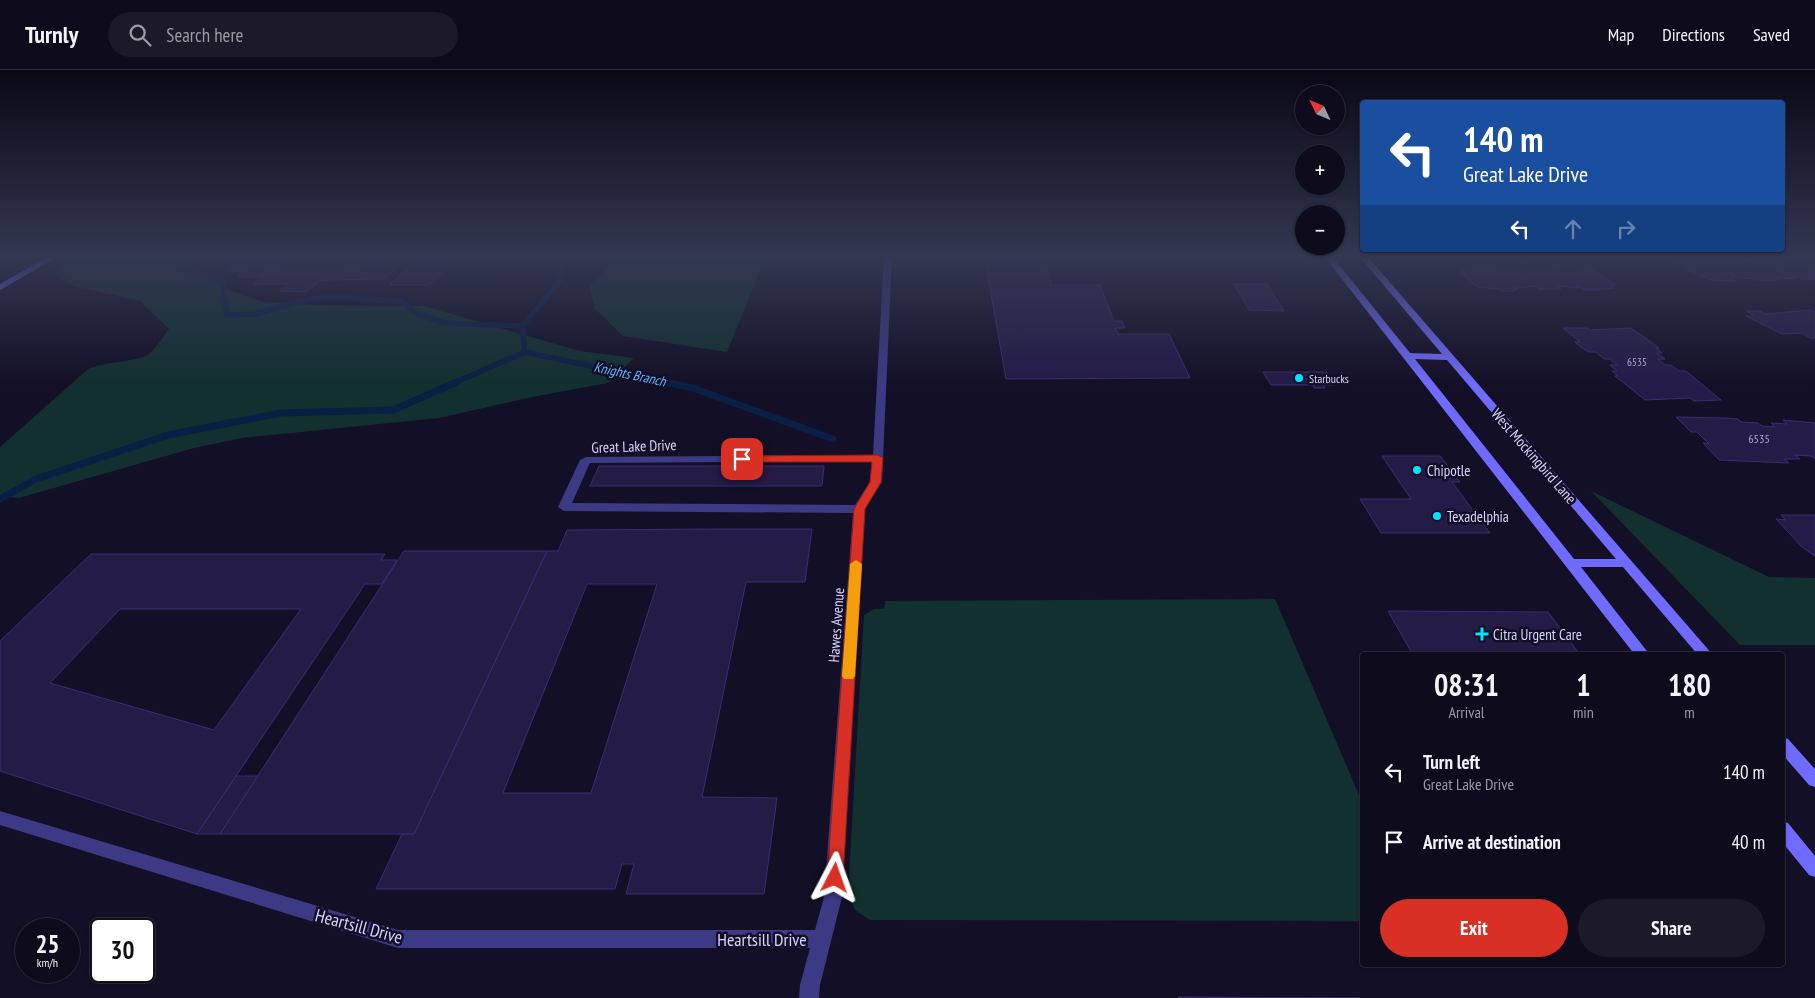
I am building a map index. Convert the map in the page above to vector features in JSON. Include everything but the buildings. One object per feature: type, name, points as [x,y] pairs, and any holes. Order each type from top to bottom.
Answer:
[{"type":"main road","points":[[1362,299],[1641,652]]},
{"type":"main road","name":"West Mockingbird Lane","points":[[1400,299],[1703,652]]},
{"type":"main road","points":[[1407,356],[1450,357]]},
{"type":"main road","points":[[1569,563],[1626,563]]},
{"type":"main road","points":[[1785,746],[1815,780]]},
{"type":"main road","points":[[1785,832],[1815,869]]},
{"type":"street","name":"Hawes Avenue","points":[[809,998],[810,985],[833,897],[859,509],[876,482],[886,299]]},
{"type":"street","name":"Great Lake Drive","points":[[859,509],[564,507],[586,460],[878,458]]},
{"type":"street","name":"Heartsill Drive","points":[[0,818],[398,939],[823,939]]},
{"type":"green space","points":[[133,299],[256,299],[264,302],[319,305],[424,306],[580,351],[634,358],[608,383],[532,397],[439,418],[242,438],[194,448],[19,498],[0,496],[0,447],[88,369],[143,357],[152,352],[157,346],[169,329],[140,301]]},
{"type":"green space","points":[[592,299],[749,299],[727,352],[623,336],[595,309]]},
{"type":"green space","points":[[1591,491],[1769,577],[1815,578],[1815,645],[1740,645]]},
{"type":"green space","points":[[1275,599],[1360,797],[1360,921],[870,920],[855,910],[848,892],[864,615],[874,609],[884,609],[885,601]]},
{"type":"waterway","points":[[225,299],[227,315],[255,314],[307,299]]},
{"type":"waterway","points":[[368,299],[403,302],[417,314],[446,323],[522,326]]},
{"type":"waterway","name":"Knights Branch","points":[[522,326],[545,299]]},
{"type":"waterway","name":"Knights Branch","points":[[522,326],[525,352]]},
{"type":"waterway","points":[[454,383],[525,352]]},
{"type":"waterway","name":"Knights Branch","points":[[525,352],[671,383]]},
{"type":"waterway","points":[[0,499],[36,479],[168,435],[281,413],[393,410],[457,382]]},
{"type":"waterway","name":"Knights Branch","points":[[665,382],[693,388],[833,439]]},
{"type":"slow traffic","points":[[849,676],[856,564]]},
{"type":"place","name":"Starbucks","points":[[1299,378]]},
{"type":"place","name":"Chipotle","points":[[1417,470]]},
{"type":"place","name":"Texadelphia","points":[[1437,516]]},
{"type":"place","name":"Citra Urgent Care","points":[[1482,634]]},
{"type":"route","points":[[742,459],[878,458],[876,482],[859,509],[835,878]]}]
